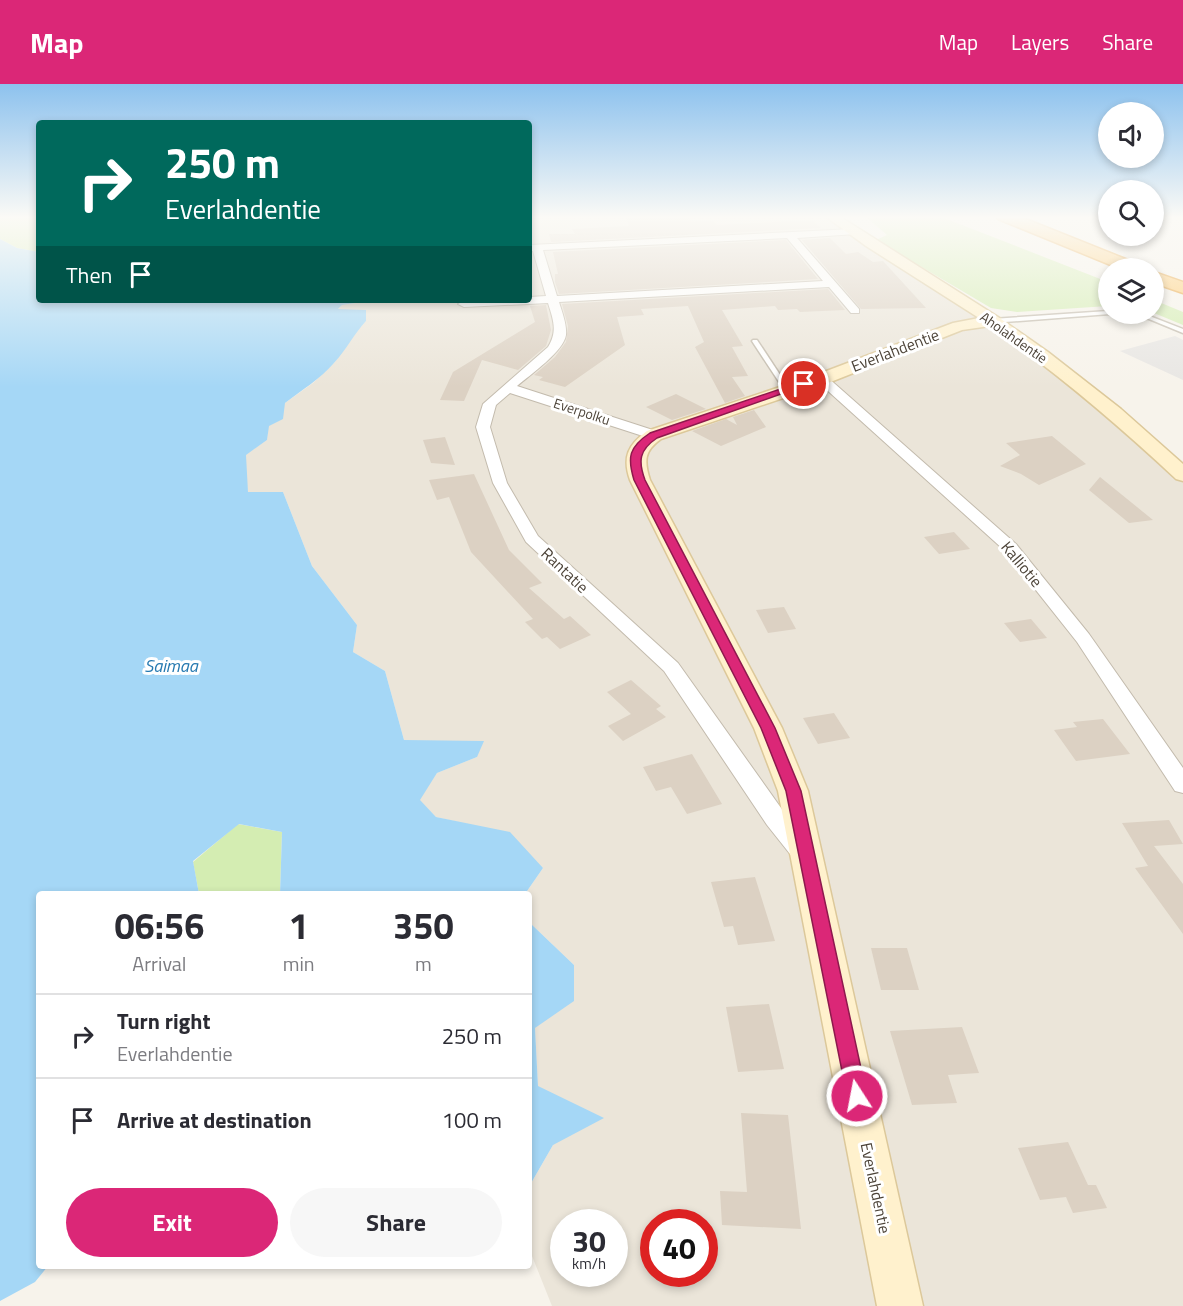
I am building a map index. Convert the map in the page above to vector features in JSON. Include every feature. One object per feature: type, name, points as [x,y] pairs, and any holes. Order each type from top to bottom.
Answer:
[{"type":"highway","points":[[1164,281],[1183,288]]},
{"type":"street","name":"Rantatie","points":[[542,273],[560,324],[560,337],[552,349],[490,404],[483,427],[500,483],[532,539],[671,667],[775,819],[810,862]]},
{"type":"street","points":[[821,273],[855,311]]},
{"type":"street","name":"Aholahdentie","points":[[917,273],[992,321],[1107,405],[1183,475]]},
{"type":"street","points":[[532,300],[831,284]]},
{"type":"street","points":[[464,304],[482,303]]},
{"type":"street","name":"Everlahdentie","points":[[900,1306],[810,862],[793,791],[768,728],[640,480],[634,464],[636,454],[643,443],[654,435],[822,378],[959,326],[992,321]]},
{"type":"street","name":"Kalliotie","points":[[822,378],[1010,547],[1083,638],[1183,785]]},
{"type":"street","name":"Everpolku","points":[[509,388],[654,435]]},
{"type":"lane","points":[[992,321],[1098,313]]},
{"type":"lane","points":[[1164,324],[1183,331]]},
{"type":"lane","points":[[755,341],[787,390]]},
{"type":"shaded area","points":[[532,273],[918,273],[992,321],[1183,475],[1183,1306],[552,1306],[532,1256],[532,1182],[553,1145],[538,1086],[535,1028],[574,965],[532,925],[532,891],[527,891],[543,868],[471,825],[436,817],[419,800],[437,773],[477,757],[404,740],[385,671],[353,652],[357,625],[312,566],[283,492],[248,492],[245,455],[267,440],[268,426],[285,403],[313,383],[335,362],[353,335],[366,321],[338,310],[342,305],[355,303],[532,303]]},
{"type":"shaded area","points":[[1175,336],[1183,340],[1183,380],[1120,351]]},
{"type":"green space","points":[[932,273],[1085,273],[1098,278],[1098,307],[1017,312],[991,308]]},
{"type":"green space","points":[[1164,304],[1183,312],[1183,325],[1164,317]]},
{"type":"green space","points":[[238,824],[282,832],[280,891],[198,891],[193,862]]},
{"type":"water","name":"Saimaa","points":[[0,273],[36,273],[36,303],[355,303],[342,305],[338,309],[366,310],[366,321],[329,369],[285,403],[283,419],[269,426],[267,440],[246,455],[248,492],[283,492],[312,566],[357,625],[353,652],[385,671],[404,740],[484,741],[477,757],[437,773],[420,800],[436,817],[510,832],[543,868],[527,891],[280,891],[282,832],[239,824],[193,861],[198,891],[36,891],[36,1269],[46,1269],[35,1282],[0,1301]]},
{"type":"water","points":[[532,925],[574,965],[574,1001],[535,1028],[538,1086],[604,1118],[553,1145],[532,1182]]},
{"type":"building","points":[[813,273],[818,279],[559,294],[555,282],[555,274]]},
{"type":"building","points":[[830,273],[894,273],[926,308],[861,309]]},
{"type":"building","points":[[828,289],[845,310],[800,312],[797,309],[778,310],[775,306],[722,310],[743,346],[732,347],[748,376],[732,377],[745,396],[725,403],[695,347],[704,342],[688,306],[641,309],[644,315],[617,317],[625,345],[565,387],[539,380],[543,377],[534,375],[555,357],[566,342],[568,326],[562,304]]},
{"type":"building","points":[[546,305],[551,330],[546,346],[518,370],[482,360],[464,401],[440,400],[453,372],[535,322],[530,306]]},
{"type":"building","points":[[676,394],[706,409],[672,420],[646,407]]},
{"type":"building","points":[[754,410],[766,427],[721,446],[692,431],[726,419],[737,425],[733,417]]},
{"type":"building","points":[[1052,436],[1086,464],[1039,485],[1021,474],[1000,466],[1020,455],[1006,443]]},
{"type":"building","points":[[445,437],[455,465],[431,463],[423,440]]},
{"type":"building","points":[[474,474],[509,550],[542,583],[529,588],[564,619],[570,616],[591,635],[560,649],[547,637],[542,639],[525,622],[533,619],[471,552],[449,497],[437,500],[429,480]]},
{"type":"building","points":[[1100,477],[1153,520],[1129,523],[1089,490]]},
{"type":"building","points":[[954,532],[970,549],[939,554],[924,537]]},
{"type":"building","points":[[784,607],[796,629],[768,633],[756,610]]},
{"type":"building","points":[[1031,619],[1047,638],[1020,642],[1004,623]]},
{"type":"building","points":[[631,680],[661,706],[656,709],[666,717],[623,741],[608,726],[631,714],[607,692]]},
{"type":"building","points":[[834,713],[850,738],[818,744],[803,718]]},
{"type":"building","points":[[1103,719],[1130,754],[1076,761],[1054,730],[1077,727],[1073,722]]},
{"type":"building","points":[[692,754],[722,804],[687,814],[671,787],[656,791],[643,767]]},
{"type":"building","points":[[1169,820],[1183,844],[1154,846],[1183,884],[1183,934],[1135,868],[1148,866],[1122,823]]},
{"type":"building","points":[[755,877],[775,941],[738,945],[733,926],[724,927],[711,882]]},
{"type":"building","points":[[871,948],[907,948],[919,990],[881,990]]},
{"type":"building","points":[[769,1004],[784,1069],[738,1072],[726,1007]]},
{"type":"building","points":[[962,1027],[979,1073],[948,1075],[957,1103],[912,1105],[890,1031]]},
{"type":"building","points":[[741,1113],[788,1115],[801,1229],[722,1225],[720,1191],[747,1192]]},
{"type":"building","points":[[1068,1142],[1088,1185],[1096,1185],[1107,1208],[1073,1213],[1066,1197],[1040,1200],[1018,1148]]},
{"type":"route","points":[[804,384],[654,435],[643,443],[636,454],[634,464],[640,480],[768,728],[793,791],[810,862],[857,1096]]}]
